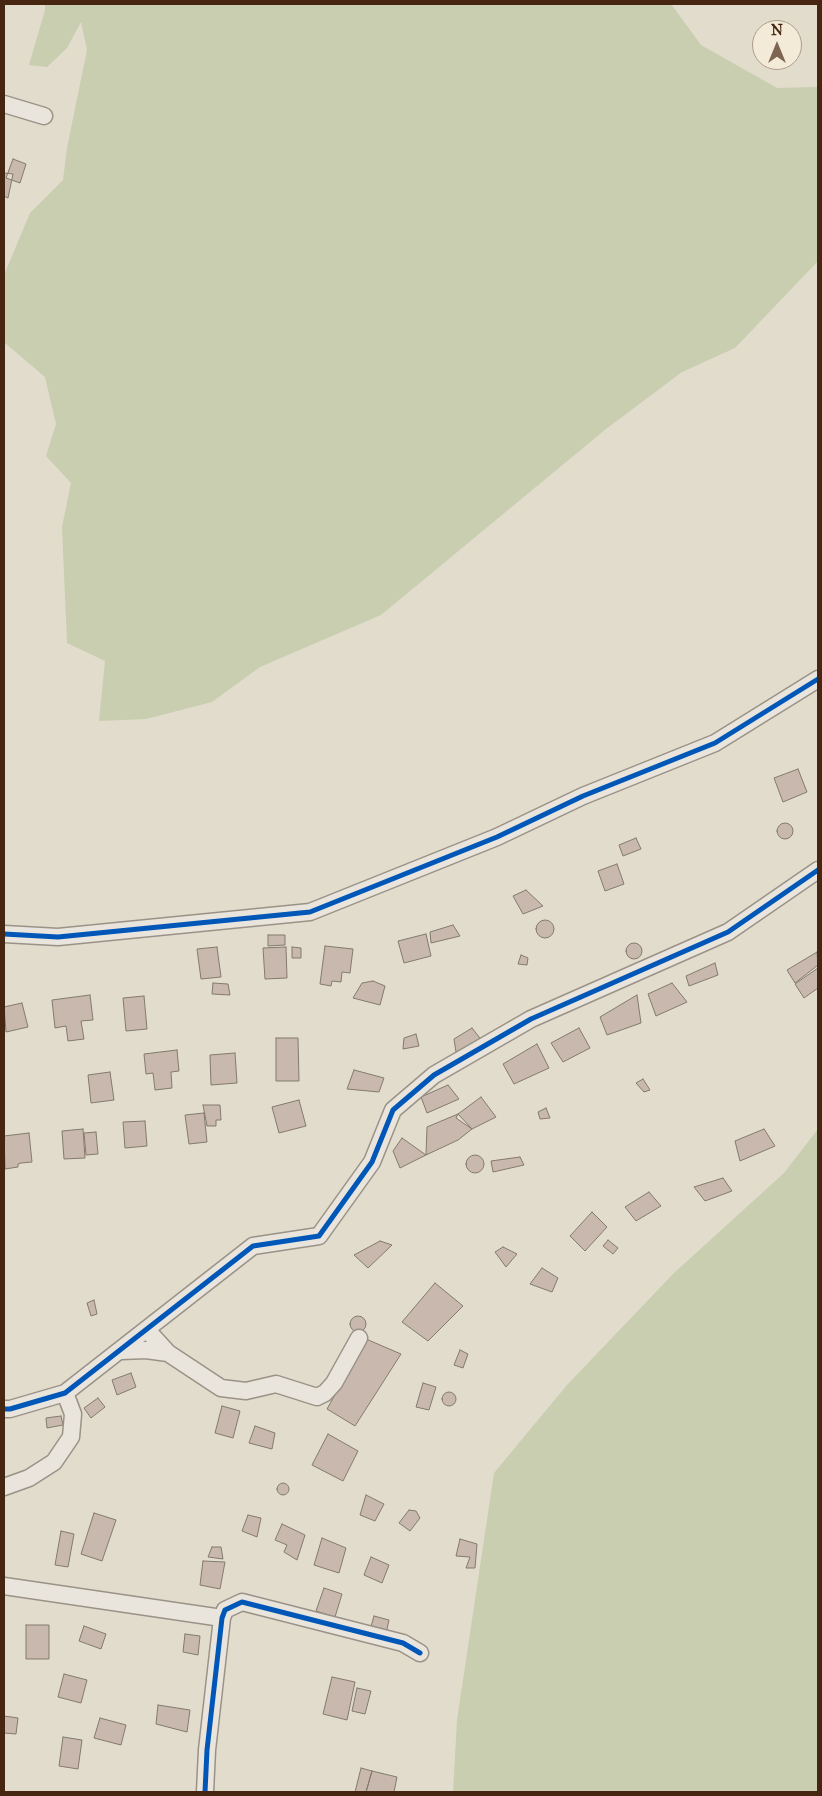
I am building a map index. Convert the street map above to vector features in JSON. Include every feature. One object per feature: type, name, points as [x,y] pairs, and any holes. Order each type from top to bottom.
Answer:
[{"type":"street","points":[[4,104],[44,116]]},
{"type":"street","points":[[4,934],[58,937],[310,912],[497,837],[583,796],[715,743],[818,679]]},
{"type":"street","points":[[4,1409],[10,1409],[65,1393],[253,1246],[319,1236],[372,1162],[393,1110],[434,1075],[531,1019],[728,932],[818,870]]},
{"type":"street","points":[[147,1330],[168,1353],[220,1388],[246,1390],[276,1384],[317,1397],[325,1393],[334,1383],[359,1338]]},
{"type":"street","points":[[121,1351],[146,1350],[168,1353]]},
{"type":"street","points":[[4,1487],[29,1478],[54,1462],[72,1437],[73,1414],[65,1393]]},
{"type":"street","points":[[4,1586],[222,1618]]},
{"type":"street","points":[[205,1792],[207,1750],[222,1618],[225,1610],[242,1602],[403,1643],[420,1653]]},
{"type":"green space","points":[[45,4],[671,4],[701,45],[777,88],[818,87],[818,261],[735,348],[682,372],[606,429],[381,615],[260,667],[212,702],[146,719],[99,721],[105,661],[67,643],[62,527],[71,483],[46,456],[56,424],[45,377],[4,342],[4,275],[30,213],[63,180],[67,148],[87,50],[81,22],[67,48],[47,67],[29,65],[45,10]]},
{"type":"green space","points":[[818,1129],[818,1792],[453,1792],[457,1720],[494,1473],[567,1385],[674,1273],[784,1173]]},
{"type":"building","points":[[13,159],[26,164],[20,183],[6,178]]},
{"type":"building","points":[[4,173],[13,174],[8,198],[4,196]]},
{"type":"building","points":[[798,769],[807,792],[783,802],[774,778]]},
{"type":"building","points":[[785,823],[793,831],[785,839],[777,831]]},
{"type":"building","points":[[636,838],[641,849],[623,856],[619,845]]},
{"type":"building","points":[[617,864],[624,884],[605,891],[598,871]]},
{"type":"building","points":[[526,890],[543,906],[523,914],[513,896]]},
{"type":"building","points":[[541,920],[549,920],[554,925],[552,936],[541,938],[536,933],[536,925]]},
{"type":"building","points":[[453,925],[460,936],[431,943],[430,932]]},
{"type":"building","points":[[426,934],[431,956],[404,963],[398,941]]},
{"type":"building","points":[[268,935],[285,935],[285,945],[268,946]]},
{"type":"building","points":[[634,943],[642,951],[634,959],[626,951]]},
{"type":"building","points":[[325,946],[353,949],[350,973],[342,972],[341,982],[332,981],[331,986],[320,984]]},
{"type":"building","points":[[217,947],[221,977],[201,979],[197,949]]},
{"type":"building","points":[[286,947],[287,978],[265,979],[263,948]]},
{"type":"building","points":[[292,947],[301,948],[301,958],[292,958]]},
{"type":"building","points":[[817,952],[818,965],[795,983],[787,970]]},
{"type":"building","points":[[521,955],[528,958],[527,965],[518,964]]},
{"type":"building","points":[[715,963],[718,975],[689,986],[686,976]]},
{"type":"building","points":[[818,968],[818,988],[804,998],[795,984]]},
{"type":"building","points":[[373,981],[385,986],[380,1005],[353,998],[362,983]]},
{"type":"building","points":[[213,983],[228,984],[230,995],[212,994]]},
{"type":"building","points":[[672,983],[687,1002],[656,1016],[648,994]]},
{"type":"building","points":[[90,995],[93,1020],[81,1021],[84,1039],[68,1041],[66,1026],[55,1028],[52,1000]]},
{"type":"building","points":[[637,995],[641,1023],[607,1035],[600,1017]]},
{"type":"building","points":[[144,996],[147,1029],[126,1031],[123,998]]},
{"type":"building","points":[[22,1003],[28,1027],[6,1032],[4,1007]]},
{"type":"building","points":[[472,1028],[483,1042],[456,1052],[454,1039]]},
{"type":"building","points":[[579,1028],[590,1048],[563,1062],[551,1043]]},
{"type":"building","points":[[416,1034],[419,1046],[403,1049],[404,1038]]},
{"type":"building","points":[[276,1038],[298,1038],[299,1081],[276,1081]]},
{"type":"building","points":[[537,1044],[549,1068],[514,1084],[503,1064]]},
{"type":"building","points":[[177,1050],[179,1071],[171,1072],[172,1088],[155,1090],[153,1073],[146,1074],[144,1054]]},
{"type":"building","points":[[235,1053],[237,1083],[211,1085],[210,1055]]},
{"type":"building","points":[[354,1070],[384,1078],[379,1092],[347,1089]]},
{"type":"building","points":[[110,1072],[114,1100],[91,1103],[88,1075]]},
{"type":"building","points":[[643,1079],[650,1090],[644,1092],[636,1083]]},
{"type":"building","points":[[448,1085],[459,1099],[427,1113],[421,1097]]},
{"type":"building","points":[[481,1097],[496,1117],[472,1129],[458,1114]]},
{"type":"building","points":[[299,1100],[306,1126],[279,1133],[272,1107]]},
{"type":"building","points":[[203,1105],[220,1105],[221,1120],[216,1120],[216,1126],[207,1126]]},
{"type":"building","points":[[546,1108],[550,1118],[540,1119],[538,1112]]},
{"type":"building","points":[[204,1113],[207,1142],[189,1144],[185,1115]]},
{"type":"building","points":[[458,1114],[456,1118],[472,1129],[458,1140],[426,1155],[427,1127]]},
{"type":"building","points":[[145,1121],[147,1146],[125,1148],[123,1122]]},
{"type":"building","points":[[83,1129],[85,1158],[64,1159],[62,1131]]},
{"type":"building","points":[[764,1129],[775,1146],[740,1161],[735,1141]]},
{"type":"building","points":[[96,1132],[98,1154],[86,1155],[84,1133]]},
{"type":"building","points":[[29,1133],[32,1162],[21,1163],[18,1164],[18,1167],[5,1169],[4,1136]]},
{"type":"building","points":[[402,1138],[426,1155],[400,1168],[393,1151]]},
{"type":"building","points":[[475,1155],[481,1158],[484,1164],[481,1170],[475,1173],[469,1170],[466,1164],[469,1158]]},
{"type":"building","points":[[520,1157],[524,1165],[493,1172],[491,1161]]},
{"type":"building","points":[[723,1178],[732,1191],[705,1201],[694,1187]]},
{"type":"building","points":[[649,1192],[661,1206],[636,1221],[625,1207]]},
{"type":"building","points":[[592,1212],[607,1227],[585,1251],[570,1236]]},
{"type":"building","points":[[608,1240],[618,1248],[613,1254],[603,1246]]},
{"type":"building","points":[[380,1241],[392,1245],[368,1268],[354,1255]]},
{"type":"building","points":[[503,1247],[517,1254],[506,1267],[495,1252]]},
{"type":"building","points":[[542,1268],[558,1278],[552,1292],[530,1284]]},
{"type":"building","points":[[435,1283],[463,1306],[428,1341],[402,1322]]},
{"type":"building","points":[[94,1300],[97,1314],[91,1316],[87,1303]]},
{"type":"building","points":[[358,1316],[366,1324],[358,1332],[350,1324]]},
{"type":"building","points":[[366,1339],[401,1354],[355,1426],[327,1409]]},
{"type":"building","points":[[460,1350],[468,1354],[463,1368],[454,1365]]},
{"type":"building","points":[[131,1373],[136,1387],[117,1395],[112,1380]]},
{"type":"building","points":[[423,1383],[436,1387],[429,1410],[416,1407]]},
{"type":"building","points":[[449,1392],[454,1394],[456,1399],[454,1404],[449,1406],[444,1404],[442,1399],[444,1394]]},
{"type":"building","points":[[98,1398],[105,1407],[91,1418],[84,1408]]},
{"type":"building","points":[[222,1406],[240,1411],[233,1438],[215,1433]]},
{"type":"building","points":[[61,1416],[63,1425],[47,1428],[46,1418]]},
{"type":"building","points":[[255,1426],[275,1433],[272,1449],[249,1443]]},
{"type":"building","points":[[328,1434],[358,1451],[343,1481],[312,1465]]},
{"type":"building","points":[[285,1483],[288,1484],[288,1494],[281,1495],[278,1494],[277,1487],[278,1484]]},
{"type":"building","points":[[366,1495],[384,1504],[375,1521],[360,1515]]},
{"type":"building","points":[[409,1510],[416,1511],[420,1518],[410,1531],[399,1523]]},
{"type":"building","points":[[94,1513],[116,1520],[102,1561],[81,1554]]},
{"type":"building","points":[[248,1515],[261,1518],[257,1537],[242,1531]]},
{"type":"building","points":[[282,1524],[305,1535],[297,1560],[284,1552],[287,1545],[275,1540]]},
{"type":"building","points":[[61,1531],[74,1534],[68,1567],[55,1565]]},
{"type":"building","points":[[322,1538],[346,1548],[339,1573],[314,1565]]},
{"type":"building","points":[[460,1539],[477,1544],[475,1568],[466,1568],[470,1557],[456,1556]]},
{"type":"building","points":[[212,1547],[221,1547],[223,1559],[208,1557]]},
{"type":"building","points":[[371,1557],[389,1565],[382,1583],[364,1575]]},
{"type":"building","points":[[203,1561],[225,1562],[220,1589],[200,1585]]},
{"type":"building","points":[[324,1588],[342,1594],[335,1617],[316,1611]]},
{"type":"building","points":[[374,1616],[389,1620],[386,1634],[370,1630]]},
{"type":"building","points":[[26,1625],[49,1625],[49,1659],[26,1659]]},
{"type":"building","points":[[84,1626],[106,1634],[101,1649],[79,1641]]},
{"type":"building","points":[[185,1634],[200,1636],[198,1655],[183,1652]]},
{"type":"building","points":[[64,1674],[87,1680],[81,1703],[58,1697]]},
{"type":"building","points":[[332,1677],[355,1682],[347,1720],[323,1714]]},
{"type":"building","points":[[357,1688],[371,1691],[365,1714],[352,1711]]},
{"type":"building","points":[[158,1705],[190,1710],[187,1732],[156,1724]]},
{"type":"building","points":[[4,1716],[18,1718],[16,1734],[4,1733]]},
{"type":"building","points":[[100,1718],[126,1725],[121,1745],[94,1738]]},
{"type":"building","points":[[63,1737],[82,1740],[78,1769],[59,1766]]},
{"type":"building","points":[[361,1768],[372,1771],[366,1792],[355,1792]]},
{"type":"building","points":[[372,1771],[397,1777],[394,1792],[366,1792]]},
{"type":"cycle path","points":[[4,934],[58,937],[310,912],[497,837],[583,796],[715,743],[818,679]]},
{"type":"cycle path","points":[[4,1409],[10,1409],[65,1393],[253,1246],[319,1236],[372,1162],[393,1110],[434,1075],[531,1019],[728,932],[818,870]]},
{"type":"cycle path","points":[[205,1792],[207,1750],[222,1618],[225,1610],[242,1602],[403,1643],[420,1653]]}]
